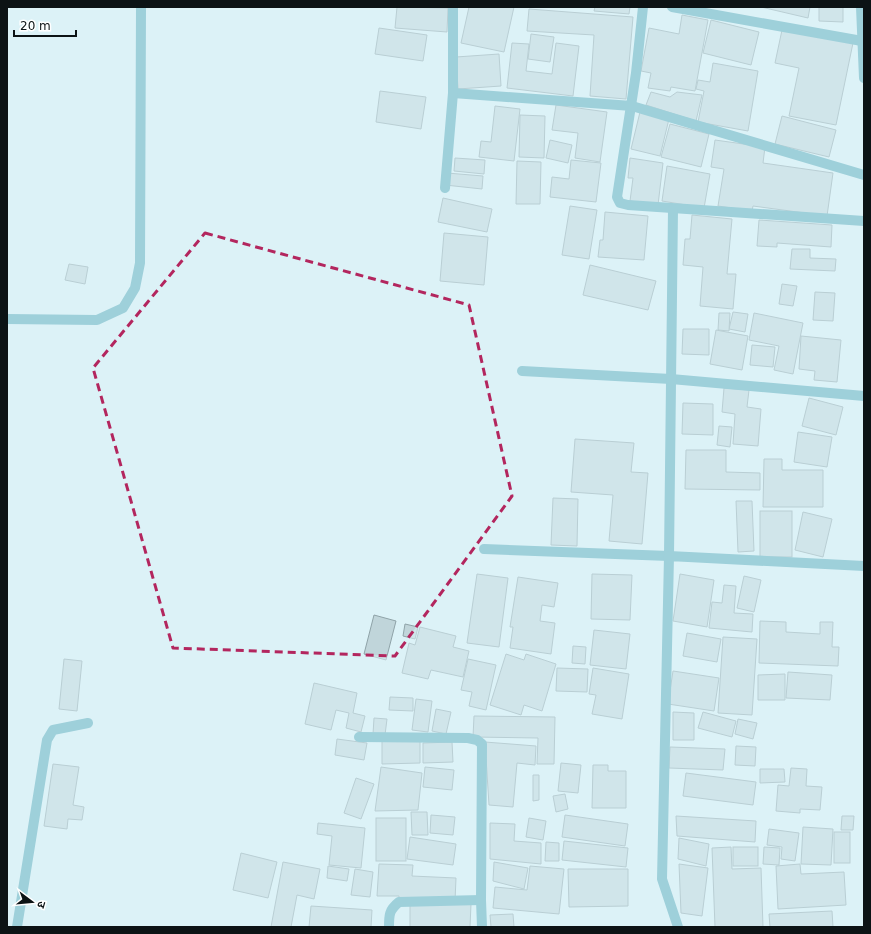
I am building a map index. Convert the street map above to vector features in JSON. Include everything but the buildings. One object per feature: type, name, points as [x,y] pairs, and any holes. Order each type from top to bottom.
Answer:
[{"type":"street","points":[[7,319],[97,320],[123,308],[135,288],[140,263],[141,7]]},
{"type":"street","points":[[445,188],[453,93],[453,7]]},
{"type":"street","points":[[642,7],[632,106],[617,197],[620,202],[628,205],[864,221]]},
{"type":"street","points":[[672,7],[862,41]]},
{"type":"street","points":[[861,7],[864,78]]},
{"type":"street","points":[[453,93],[632,106],[864,175]]},
{"type":"street","points":[[673,208],[669,556],[662,879],[678,927]]},
{"type":"street","points":[[522,371],[671,379],[864,396]]},
{"type":"street","points":[[484,549],[669,556],[864,566]]},
{"type":"street","points":[[17,927],[47,740],[53,730],[88,723]]},
{"type":"street","points":[[359,737],[468,738],[477,740],[482,744],[482,927]]},
{"type":"street","points":[[389,927],[389,916],[393,907],[399,902],[481,900]]},
{"type":"highlighted area","points":[[205,233],[469,305],[512,496],[395,656],[173,648],[93,368]]}]
